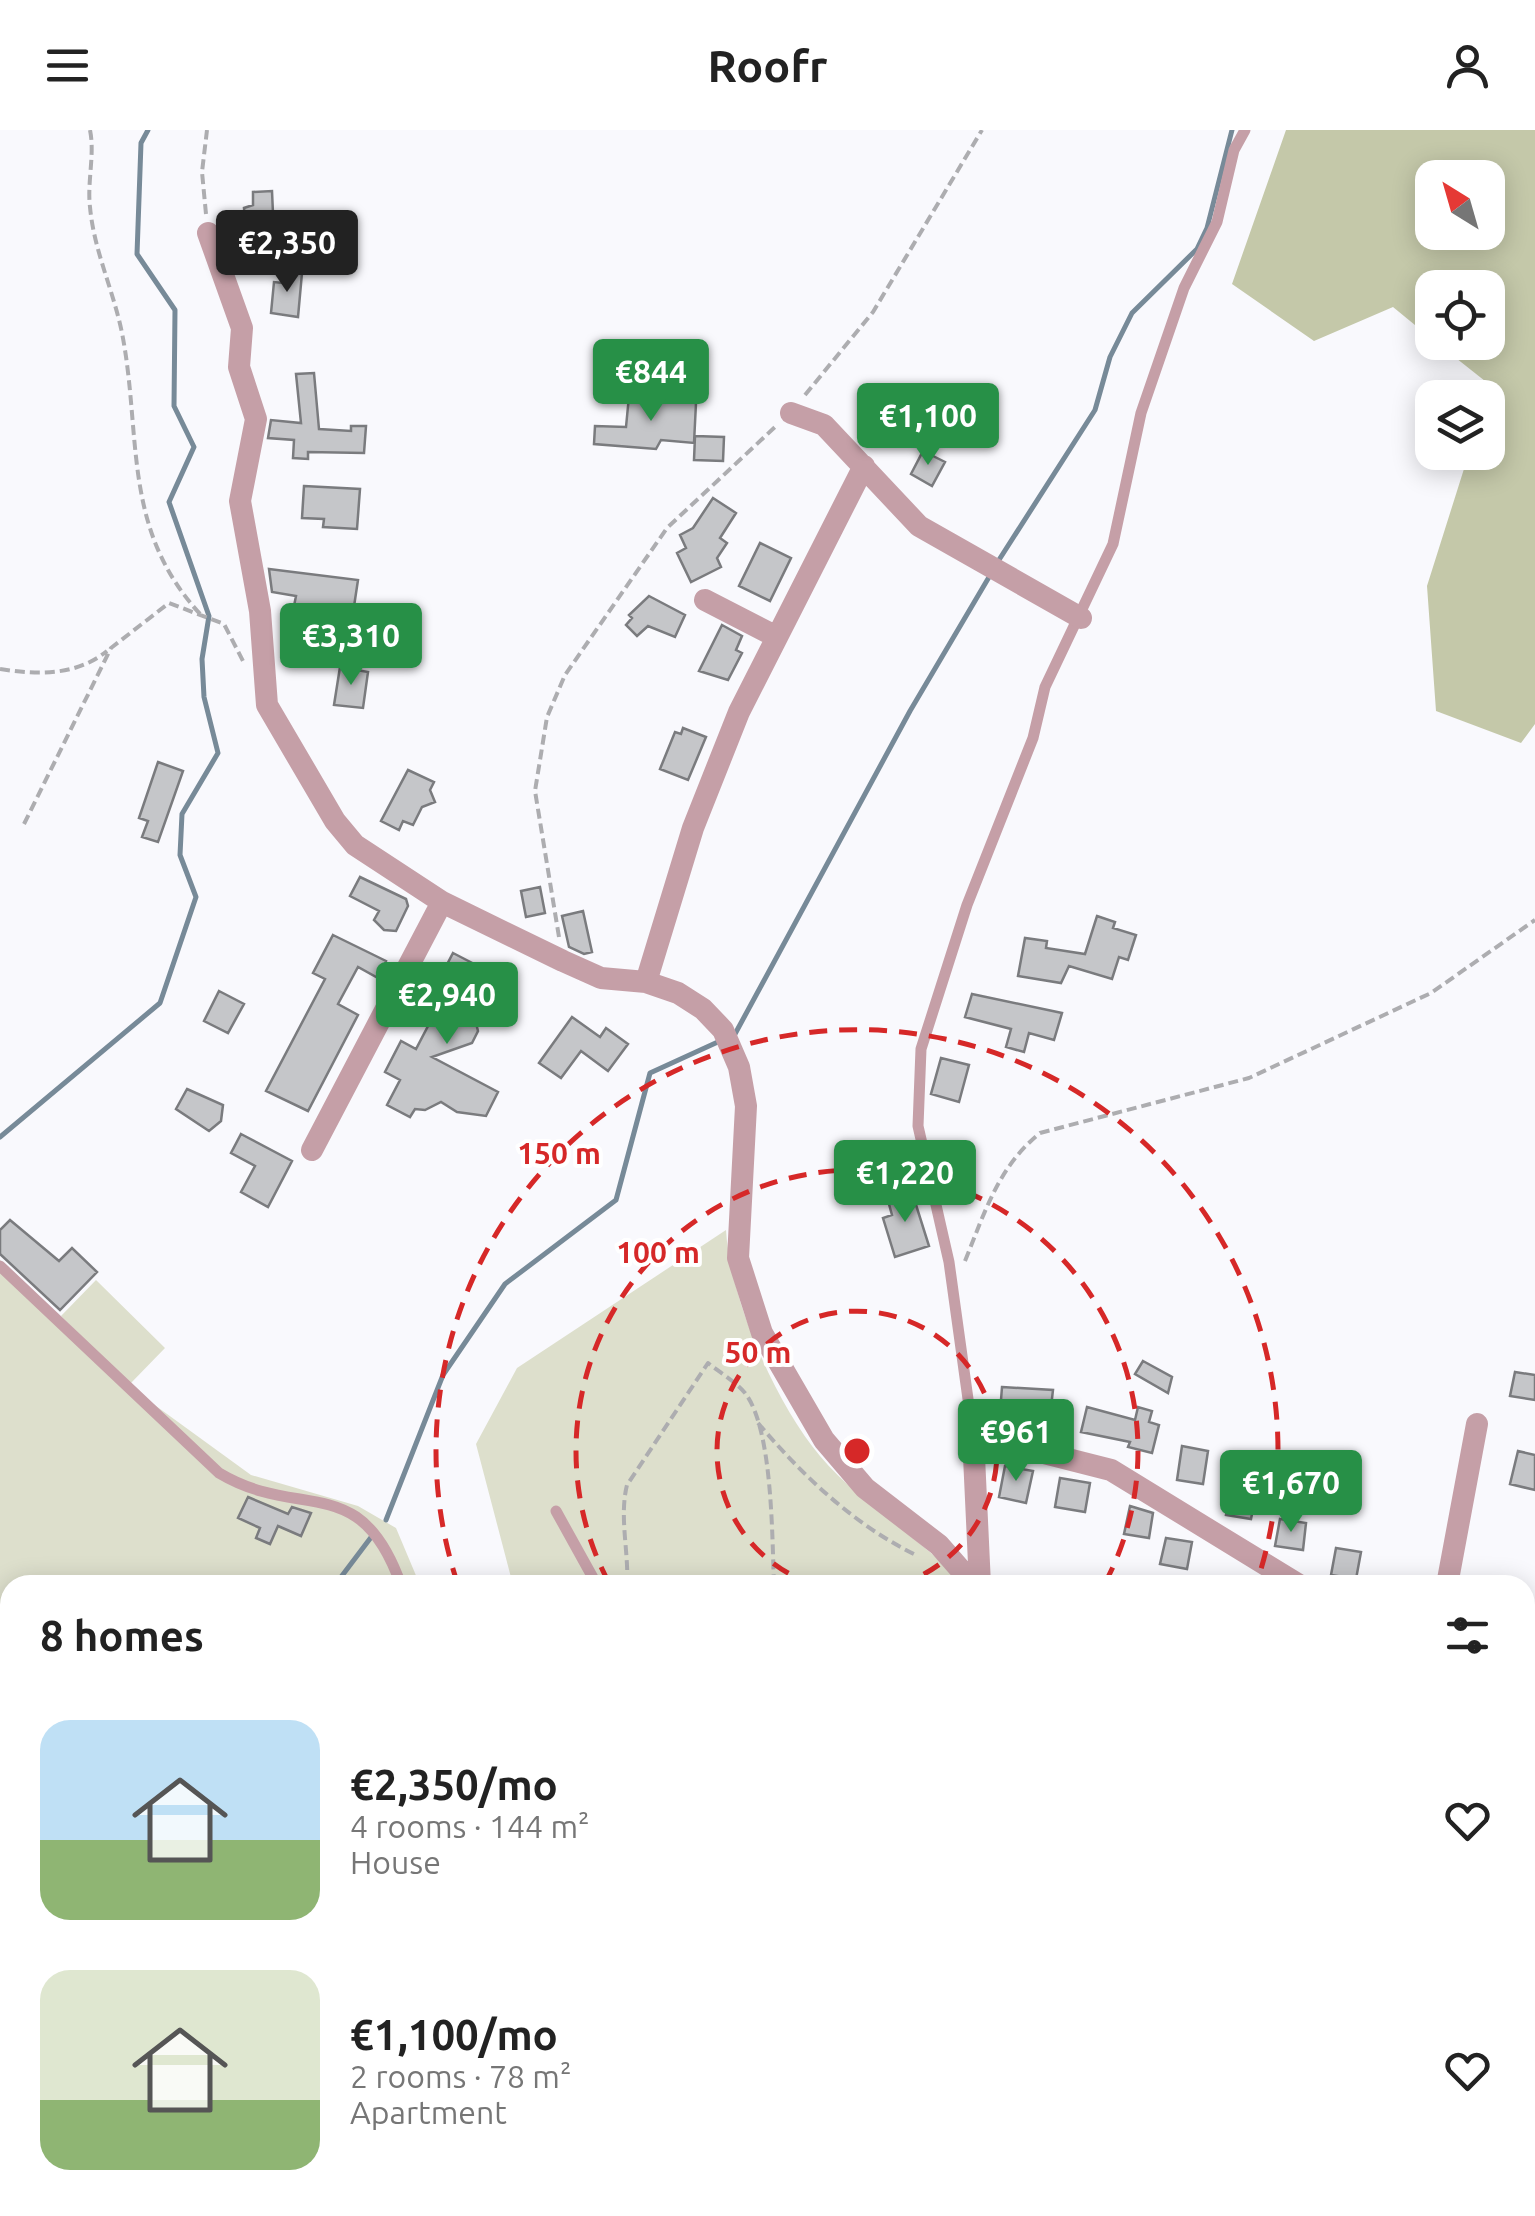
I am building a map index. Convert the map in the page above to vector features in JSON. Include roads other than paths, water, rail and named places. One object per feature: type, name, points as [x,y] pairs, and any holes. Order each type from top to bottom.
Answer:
[{"type":"street","points":[[208,234],[242,328],[239,368],[256,419],[240,502],[260,611],[266,705],[354,845],[442,902],[563,961],[601,978],[646,982],[678,993],[703,1009],[725,1037],[739,1067],[746,1106],[738,1258],[762,1333],[824,1440],[865,1488],[939,1545],[968,1575]]},
{"type":"street","points":[[791,413],[824,425],[920,526],[1081,618]]},
{"type":"street","points":[[646,982],[693,828],[740,712],[864,466]]},
{"type":"street","points":[[705,600],[778,637]]},
{"type":"street","points":[[312,1150],[442,902]]},
{"type":"street","points":[[1448,1575],[1478,1424]]},
{"type":"street","points":[[977,1575],[972,1435],[1111,1470],[1283,1575]]},
{"type":"lane","points":[[972,1435],[953,1292],[918,1126],[921,1049],[967,905],[1033,738],[1044,687],[1081,618],[1113,544],[1141,413],[1162,346],[1217,222],[1234,150],[1244,130]]},
{"type":"lane","points":[[0,1266],[219,1474],[238,1485],[335,1507],[364,1520],[383,1540],[397,1575]]},
{"type":"lane","points":[[556,1510],[592,1575]]},
{"type":"waterway","points":[[0,1137],[160,1003],[196,897],[180,855],[182,814],[218,753],[204,697],[202,659],[209,616],[169,502],[194,447],[174,406],[175,310],[137,254],[141,143],[148,130]]},
{"type":"waterway","points":[[997,563],[1095,410],[1110,357],[1132,313],[1197,249],[1207,228],[1232,130]]},
{"type":"waterway","points":[[735,1034],[910,711],[992,572]]},
{"type":"waterway","points":[[386,1520],[443,1375],[505,1284],[616,1200],[650,1073],[720,1041]]},
{"type":"waterway","points":[[343,1575],[372,1536]]}]
